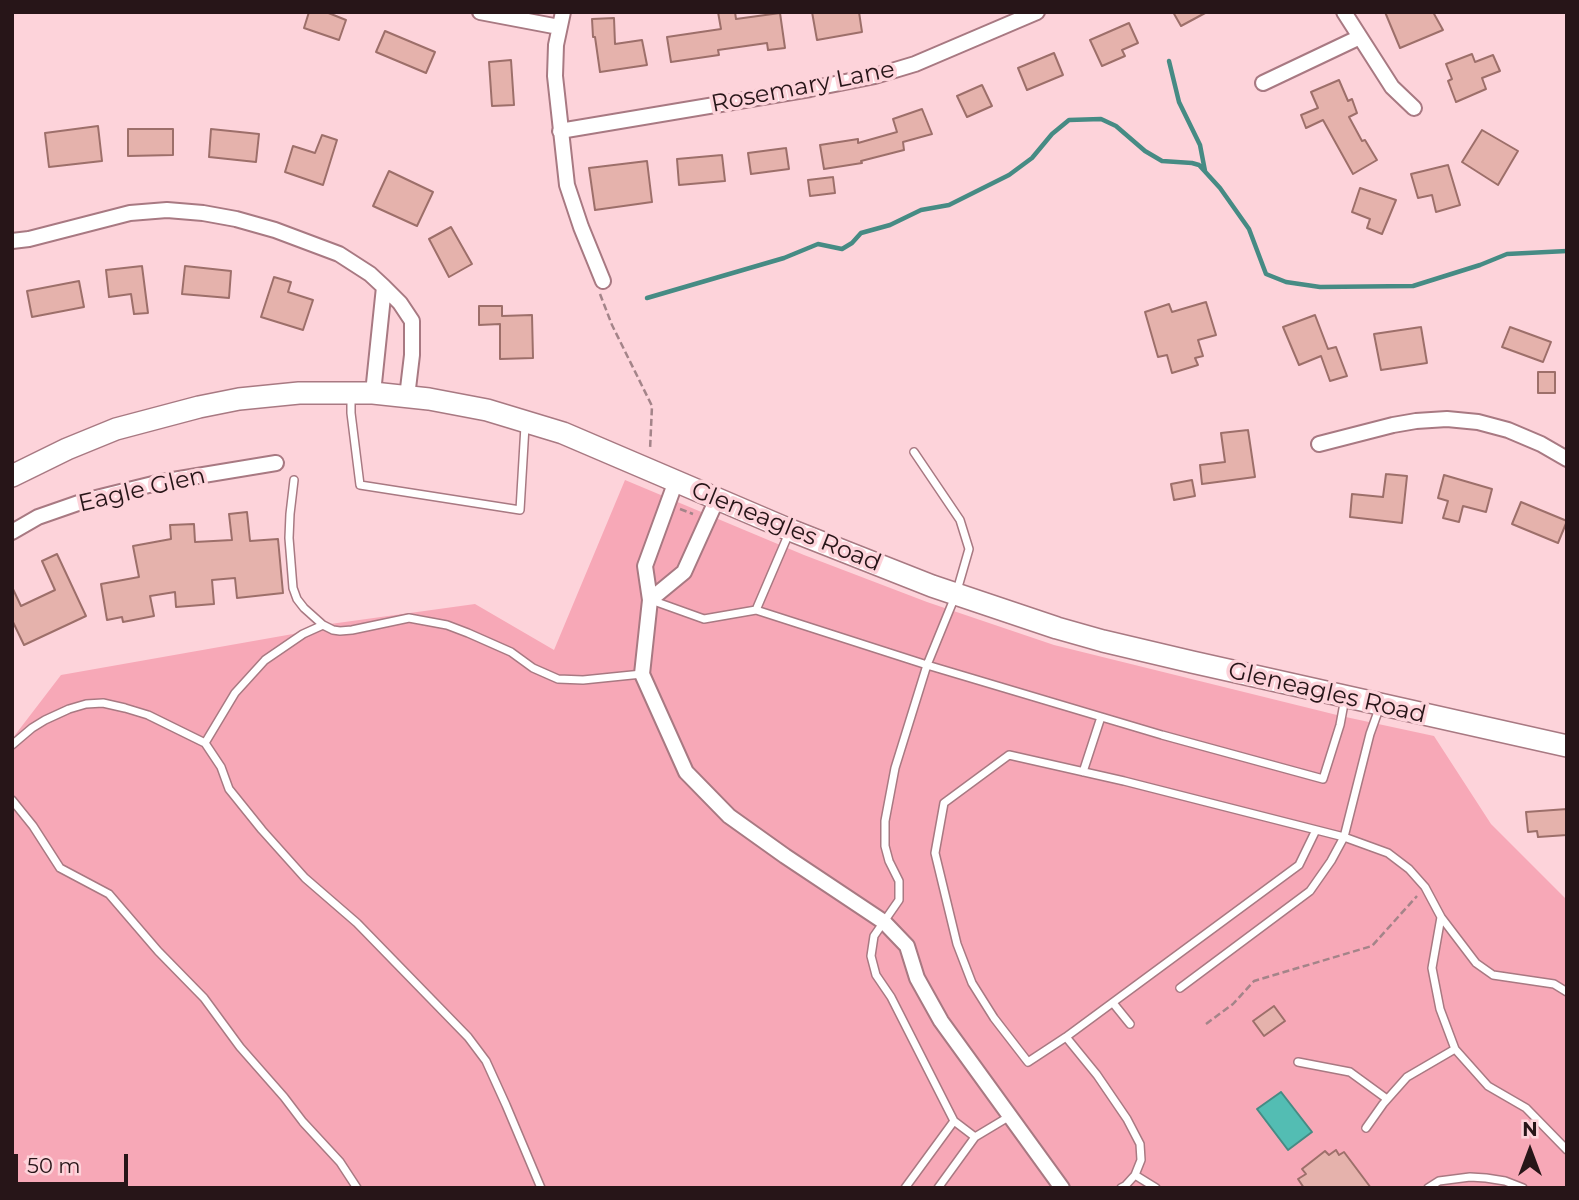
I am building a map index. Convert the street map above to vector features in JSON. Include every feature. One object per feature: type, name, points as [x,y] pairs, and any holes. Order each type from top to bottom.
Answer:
[{"type":"street","points":[[480,12],[561,20],[556,45],[555,76],[567,185],[603,281]]},
{"type":"street","name":"Rosemary Lane","points":[[561,131],[875,76],[915,64],[1037,12]]},
{"type":"street","points":[[1344,12],[1392,87],[1415,108]]},
{"type":"street","points":[[1263,83],[1360,37]]},
{"type":"street","points":[[12,241],[130,213],[167,210],[236,219],[275,230],[339,254],[370,274],[400,303],[412,321],[412,355],[407,397]]},
{"type":"street","points":[[373,393],[384,287]]},
{"type":"street","name":"Gleneagles Road","points":[[12,476],[66,449],[116,429],[198,407],[299,393],[373,393],[429,399],[487,410],[574,438],[790,530],[956,594],[1102,641],[1567,746]]},
{"type":"street","points":[[1319,444],[1393,425],[1447,419],[1478,422],[1508,430],[1541,444],[1567,460]]},
{"type":"street","name":"Eagle Glen","points":[[12,532],[38,517],[84,501],[161,482],[276,463]]},
{"type":"street","points":[[676,481],[645,566],[650,600],[642,674],[686,772],[729,816],[884,922],[907,946],[917,978],[941,1021],[1062,1188]]},
{"type":"street","points":[[650,600],[684,572],[718,499]]},
{"type":"lane","points":[[351,393],[360,485],[520,510],[526,421]]},
{"type":"lane","points":[[914,452],[960,520],[969,549],[895,768],[885,821],[885,846],[889,861],[900,881],[899,900],[874,936],[871,956],[876,975],[891,997],[954,1121],[975,1137]]},
{"type":"lane","points":[[294,480],[289,526],[293,587],[304,608],[323,625],[340,631],[409,618],[447,625],[468,633],[511,652],[533,668],[558,679],[583,680],[642,674]]},
{"type":"lane","points":[[756,610],[790,530]]},
{"type":"lane","points":[[650,600],[704,620],[756,610],[1101,717],[1323,779],[1340,724],[1345,697]]},
{"type":"lane","points":[[205,743],[235,693],[265,660],[303,634],[323,625]]},
{"type":"lane","points":[[12,745],[45,720],[69,709],[103,703],[148,715],[205,743],[221,767],[229,789],[262,830],[305,878],[356,923],[468,1037],[486,1061],[541,1188]]},
{"type":"lane","points":[[1180,988],[1310,891],[1344,837],[1370,734],[1381,705]]},
{"type":"lane","points":[[1083,772],[1101,717]]},
{"type":"lane","points":[[1316,830],[1298,865],[1113,1003],[1028,1062],[993,1018],[972,983],[957,944],[935,853],[944,803],[1009,755],[1083,772],[1316,830],[1344,837],[1388,853],[1409,869],[1425,887],[1441,917],[1476,962],[1493,975],[1554,984],[1567,992]]},
{"type":"lane","points":[[12,800],[33,825],[60,868],[109,894],[158,951],[204,998],[240,1047],[340,1162],[357,1188]]},
{"type":"lane","points":[[1441,917],[1432,968],[1440,1009],[1455,1049],[1488,1086],[1526,1108],[1567,1150]]},
{"type":"lane","points":[[1113,1003],[1130,1024]]},
{"type":"lane","points":[[1066,1037],[1097,1075],[1135,1131],[1140,1144],[1140,1160],[1135,1175],[1121,1188]]},
{"type":"lane","points":[[1366,1128],[1407,1077],[1455,1049]]},
{"type":"lane","points":[[1297,1062],[1350,1072],[1387,1099]]},
{"type":"lane","points":[[938,1188],[975,1137],[1010,1116]]},
{"type":"lane","points":[[905,1188],[954,1121]]},
{"type":"lane","points":[[1135,1175],[1156,1188]]},
{"type":"lane","points":[[1428,1188],[1439,1181],[1470,1177],[1505,1181],[1523,1188]]},
{"type":"path","points":[[603,281],[599,290],[612,325],[652,406],[650,452]]},
{"type":"path","points":[[680,509],[696,516]]},
{"type":"path","points":[[1206,1024],[1233,1004],[1254,981],[1371,946],[1425,887]]},
{"type":"shaded area","points":[[625,480],[804,555],[927,602],[1054,645],[1341,716],[1434,736],[1491,824],[1567,900],[1567,1188],[12,1188],[12,739],[61,675],[293,634],[323,625],[475,604],[554,650]]},
{"type":"water","points":[[1281,1092],[1312,1132],[1288,1150],[1257,1109]]},
{"type":"building","points":[[309,12],[326,12],[346,20],[339,40],[304,28]]},
{"type":"building","points":[[718,12],[735,12],[736,19],[780,13],[785,48],[768,50],[767,43],[718,50],[719,55],[671,62],[667,37],[721,29]]},
{"type":"building","points":[[812,12],[859,12],[862,32],[817,40]]},
{"type":"building","points":[[1173,12],[1207,12],[1181,26]]},
{"type":"building","points":[[1385,12],[1433,12],[1443,30],[1400,48]]},
{"type":"building","points":[[614,18],[615,44],[642,40],[647,65],[600,72],[592,19]]},
{"type":"building","points":[[1129,23],[1138,43],[1122,50],[1125,56],[1102,66],[1090,40]]},
{"type":"building","points":[[385,31],[435,52],[426,73],[376,52]]},
{"type":"building","points":[[1054,53],[1063,75],[1027,90],[1018,68]]},
{"type":"building","points":[[1472,54],[1475,62],[1493,55],[1500,71],[1482,78],[1486,89],[1456,102],[1448,81],[1452,79],[1446,64]]},
{"type":"building","points":[[511,60],[514,105],[492,106],[489,62]]},
{"type":"building","points":[[1339,80],[1348,101],[1352,99],[1357,113],[1349,117],[1362,141],[1365,140],[1377,160],[1353,174],[1323,120],[1306,128],[1301,115],[1318,108],[1311,92]]},
{"type":"building","points":[[982,85],[992,106],[967,117],[957,96]]},
{"type":"building","points":[[922,109],[932,134],[903,142],[904,150],[861,161],[862,163],[824,169],[820,145],[858,139],[858,143],[897,132],[893,119]]},
{"type":"building","points":[[98,126],[102,161],[49,167],[45,133]]},
{"type":"building","points":[[128,129],[173,129],[173,155],[128,156]]},
{"type":"building","points":[[211,129],[259,134],[256,162],[209,157]]},
{"type":"building","points":[[1482,130],[1518,151],[1498,185],[1462,162]]},
{"type":"building","points":[[322,135],[337,140],[323,185],[285,172],[293,146],[315,153]]},
{"type":"building","points":[[786,148],[789,169],[751,174],[748,153]]},
{"type":"building","points":[[722,155],[725,181],[679,185],[677,159]]},
{"type":"building","points":[[647,161],[652,202],[595,210],[589,168]]},
{"type":"building","points":[[1448,165],[1460,205],[1436,212],[1432,195],[1418,198],[1411,174]]},
{"type":"building","points":[[389,171],[433,192],[417,226],[373,206]]},
{"type":"building","points":[[833,177],[835,193],[810,196],[808,180]]},
{"type":"building","points":[[1360,188],[1396,200],[1382,234],[1367,228],[1370,219],[1352,212]]},
{"type":"building","points":[[451,227],[472,264],[449,277],[429,239]]},
{"type":"building","points":[[142,266],[148,313],[134,314],[131,294],[109,297],[106,270]]},
{"type":"building","points":[[185,266],[231,271],[229,298],[182,294]]},
{"type":"building","points":[[274,277],[291,282],[288,292],[313,300],[303,330],[261,317]]},
{"type":"building","points":[[79,281],[84,307],[32,317],[27,291]]},
{"type":"building","points":[[1206,302],[1216,335],[1198,340],[1203,356],[1195,358],[1198,365],[1172,373],[1167,355],[1158,357],[1145,312],[1169,304],[1172,312]]},
{"type":"building","points":[[479,306],[502,306],[502,316],[532,315],[533,358],[500,359],[500,324],[479,325]]},
{"type":"building","points":[[1315,315],[1328,349],[1336,347],[1347,376],[1330,381],[1321,356],[1299,365],[1283,327]]},
{"type":"building","points":[[1421,327],[1427,363],[1381,370],[1374,334]]},
{"type":"building","points":[[1510,327],[1551,342],[1543,362],[1502,347]]},
{"type":"building","points":[[1538,372],[1555,372],[1555,393],[1538,393]]},
{"type":"building","points":[[1248,430],[1255,477],[1202,484],[1200,465],[1225,462],[1221,433]]},
{"type":"building","points":[[1386,474],[1407,476],[1402,523],[1350,517],[1352,494],[1383,497]]},
{"type":"building","points":[[1444,475],[1492,489],[1486,512],[1463,506],[1459,522],[1443,518],[1448,501],[1438,498]]},
{"type":"building","points":[[1192,480],[1195,496],[1174,500],[1171,484]]},
{"type":"building","points":[[1521,502],[1567,521],[1558,543],[1512,524]]},
{"type":"building","points":[[247,512],[250,541],[278,539],[283,593],[237,598],[235,578],[212,580],[214,604],[176,607],[175,592],[150,596],[154,616],[123,622],[122,617],[107,620],[101,584],[139,577],[133,546],[171,539],[170,525],[194,524],[195,542],[232,540],[229,514]]},
{"type":"building","points":[[57,554],[86,616],[24,645],[12,620],[12,587],[21,606],[55,590],[42,561]]},
{"type":"building","points":[[1567,809],[1567,835],[1538,837],[1537,831],[1528,832],[1526,812]]},
{"type":"building","points":[[1274,1006],[1285,1021],[1264,1036],[1253,1021]]},
{"type":"building","points":[[1336,1150],[1339,1155],[1344,1152],[1371,1188],[1304,1188],[1298,1179],[1306,1174],[1302,1169],[1325,1151],[1329,1155]]},
{"type":"waterway","points":[[1169,61],[1179,102],[1200,145],[1205,171]]},
{"type":"waterway","points":[[647,298],[784,258],[818,244],[842,249],[861,233],[890,225],[921,210],[949,205],[1009,175],[1032,158],[1052,134],[1069,120],[1101,119],[1116,126],[1145,151],[1162,161],[1199,165],[1220,188],[1249,229],[1266,274],[1286,282],[1320,287],[1413,286],[1507,254],[1567,251]]}]
